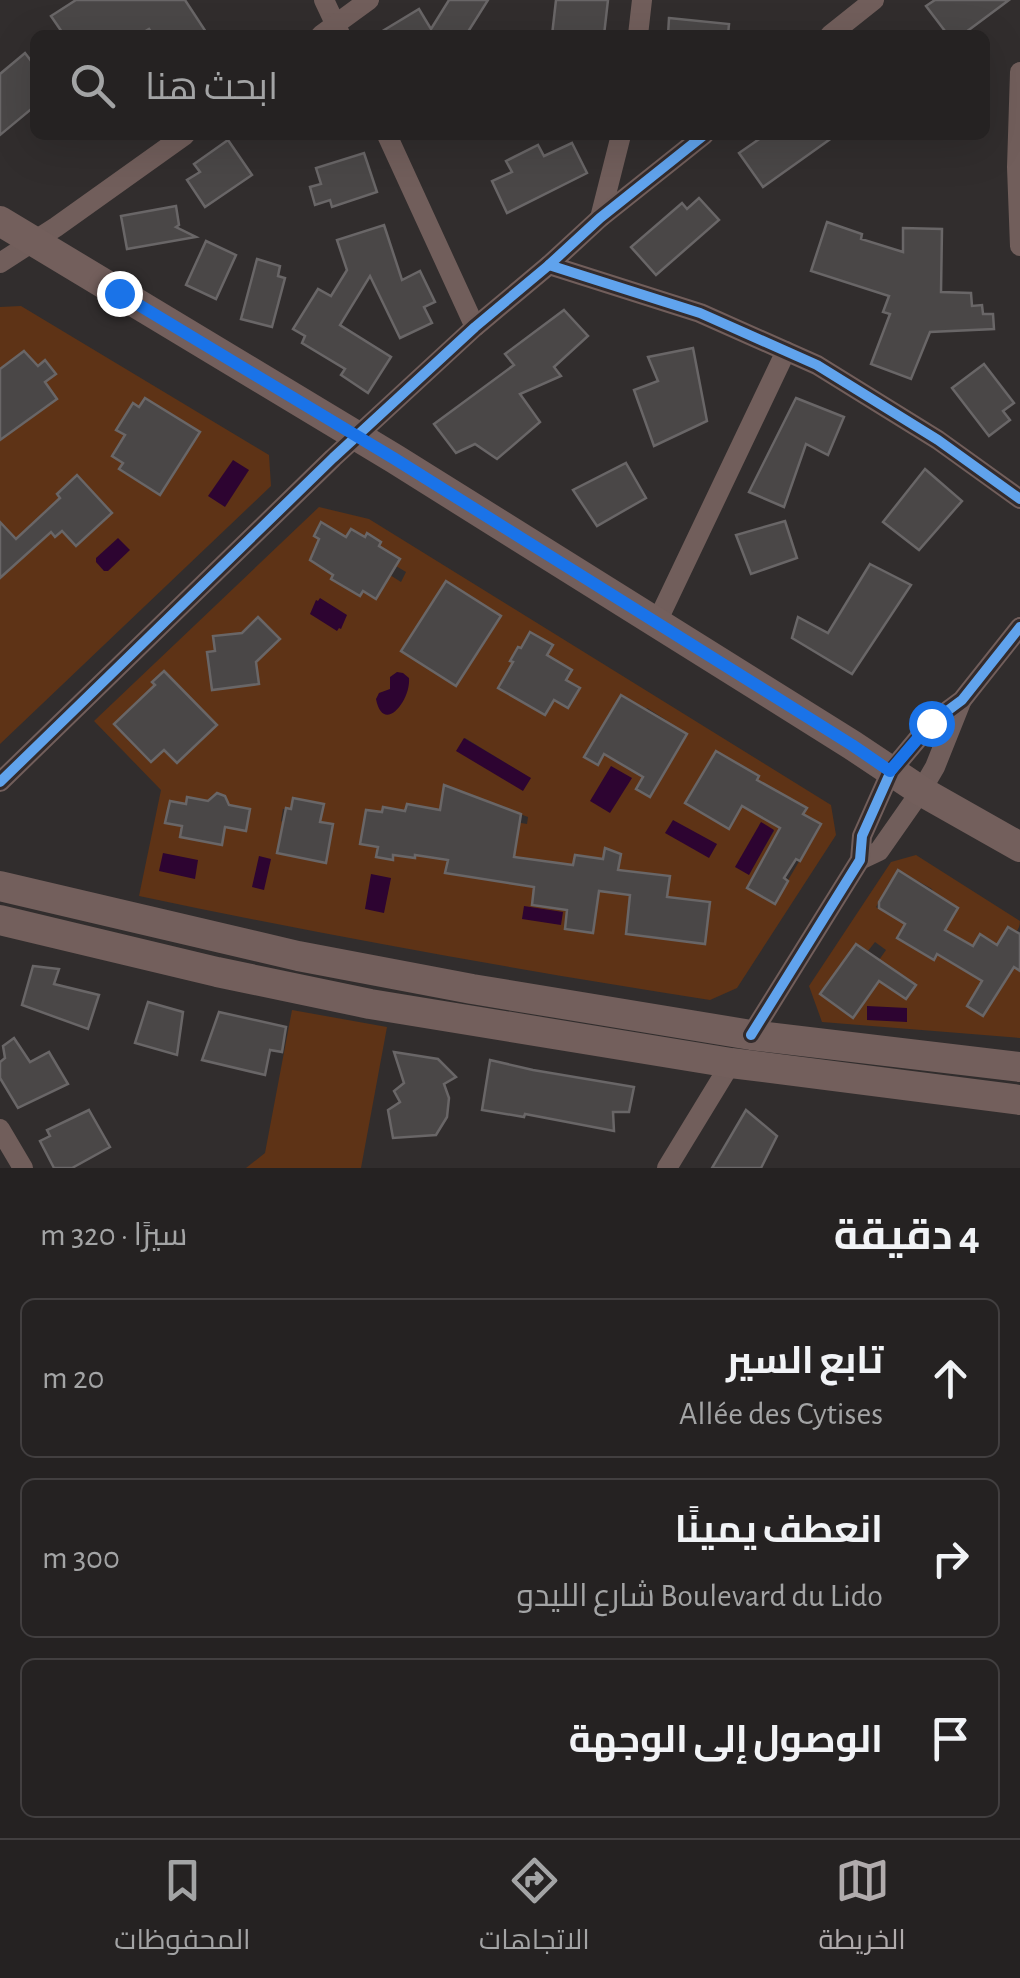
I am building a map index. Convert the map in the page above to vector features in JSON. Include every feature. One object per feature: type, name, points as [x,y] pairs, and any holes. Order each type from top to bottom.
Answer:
[{"type":"main road","points":[[0,221],[358,437],[921,791],[1020,847]]},
{"type":"main road","points":[[0,886],[298,956],[472,989],[750,1035],[1020,1067]]},
{"type":"main road","points":[[0,920],[370,1004],[731,1063],[1020,1100]]},
{"type":"street","points":[[324,0],[332,30]]},
{"type":"street","points":[[334,30],[369,0]]},
{"type":"street","points":[[639,30],[642,0]]},
{"type":"street","points":[[836,30],[874,0]]},
{"type":"street","points":[[1020,72],[1020,246]]},
{"type":"street","points":[[0,263],[177,140]]},
{"type":"street","points":[[389,140],[474,327]]},
{"type":"street","points":[[600,218],[620,140]]},
{"type":"street","points":[[0,782],[332,458],[474,327],[698,140]]},
{"type":"street","points":[[548,266],[700,313],[818,364],[938,440],[1020,499]]},
{"type":"street","points":[[656,624],[786,351]]},
{"type":"street","points":[[750,1035],[860,860],[862,836],[890,771],[931,723],[962,700],[1020,626]]},
{"type":"street","points":[[860,860],[880,851],[921,791],[962,700]]},
{"type":"street","points":[[667,1168],[731,1063]]},
{"type":"street","points":[[0,1129],[23,1168]]},
{"type":"shaded area","points":[[21,306],[269,455],[271,486],[0,744],[0,578],[39,542],[16,539],[6,528],[0,533],[0,440],[45,382],[56,374],[46,360],[38,366],[24,352],[0,369],[0,307]],"holes":[[[145,398],[199,432],[160,495],[119,470],[125,435],[117,430],[134,404],[139,407]],[[77,475],[112,513],[55,536],[38,518]]]},
{"type":"shaded area","points":[[233,460],[249,470],[225,507],[208,496]]},
{"type":"shaded area","points":[[319,507],[369,519],[831,805],[836,835],[737,988],[710,1000],[424,952],[139,896],[161,790],[94,721]],"holes":[[[321,523],[346,537],[352,529],[381,541],[377,549],[400,559],[396,566],[406,572],[401,582],[390,575],[376,599],[363,591],[359,596],[331,579],[335,571],[310,560],[319,539],[314,535]],[[446,581],[501,616],[456,686],[402,651]],[[258,617],[279,638],[256,662],[259,684],[211,676],[207,653],[215,651],[213,636],[242,633]],[[531,632],[553,645],[547,655],[572,670],[545,715],[498,688],[513,662],[510,660]],[[159,690],[216,725],[177,763],[164,750]],[[621,695],[632,701],[630,705],[643,712],[647,708],[666,720],[664,724],[687,734],[650,797],[643,777],[604,754],[585,757]],[[465,738],[530,779],[457,751]],[[715,752],[759,777],[729,828],[686,803]],[[445,786],[528,817],[527,824],[441,809]],[[217,793],[225,796],[228,805],[250,809],[246,831],[225,827],[221,845],[180,837],[182,826],[166,823],[170,801],[186,804],[188,797],[208,801]],[[293,798],[311,820],[333,825],[326,863],[292,852],[291,856],[278,853],[284,823],[283,809],[291,809]],[[407,804],[414,858],[394,851],[392,859],[376,856],[378,847],[360,844],[366,810],[382,812],[384,807],[405,811]],[[806,809],[803,814],[821,824],[774,904],[747,888],[780,828],[766,820]],[[760,823],[774,831],[748,875]],[[452,835],[487,875],[446,872]],[[605,848],[620,854],[616,885],[600,883],[592,933],[565,929],[575,855],[603,859]],[[669,876],[667,897],[710,902],[705,943],[626,934],[630,895],[625,894]]]},
{"type":"shaded area","points":[[118,538],[130,550],[104,571],[96,558]]},
{"type":"shaded area","points":[[320,598],[347,615],[341,629],[337,631],[310,614]]},
{"type":"shaded area","points":[[397,672],[409,678],[406,696],[396,711],[384,714],[376,699],[379,693],[390,689],[390,677]]},
{"type":"shaded area","points":[[464,738],[531,778],[523,791],[456,751]]},
{"type":"shaded area","points":[[611,766],[632,778],[610,813],[590,801]]},
{"type":"shaded area","points":[[673,820],[717,844],[709,858],[665,833]]},
{"type":"shaded area","points":[[761,822],[774,830],[749,875],[735,867]]},
{"type":"shaded area","points":[[163,853],[198,860],[195,879],[159,871]]},
{"type":"shaded area","points":[[916,855],[1020,921],[1016,932],[997,945],[980,934],[960,967],[982,981],[967,1006],[983,1016],[1014,967],[1020,971],[1020,1038],[822,1022],[809,986],[891,862]],"holes":[[[898,870],[932,889],[949,932],[934,960],[903,927],[905,924],[876,907]],[[875,942],[886,950],[879,960],[916,985],[906,999],[879,981],[853,1018],[820,994],[856,944],[868,951]]]},
{"type":"shaded area","points":[[259,856],[271,859],[264,890],[252,887]]},
{"type":"shaded area","points":[[371,874],[391,878],[384,913],[365,909]]},
{"type":"shaded area","points":[[524,906],[563,912],[561,925],[522,919]]},
{"type":"shaded area","points":[[867,1006],[907,1008],[907,1022],[867,1020]]},
{"type":"shaded area","points":[[292,1010],[387,1027],[361,1168],[246,1168],[265,1153]]},
{"type":"building","points":[[76,0],[185,0],[205,30],[61,30],[51,16]]},
{"type":"building","points":[[449,0],[488,0],[469,30],[384,30],[419,9],[431,29]]},
{"type":"building","points":[[556,0],[608,0],[605,30],[553,30]]},
{"type":"building","points":[[935,0],[1009,0],[969,30],[944,30],[926,6]]},
{"type":"building","points":[[669,18],[729,24],[728,30],[668,30]]},
{"type":"building","points":[[25,53],[30,60],[30,110],[0,135],[0,74]]},
{"type":"building","points":[[228,140],[252,175],[205,207],[187,180],[200,172],[194,164]]},
{"type":"building","points":[[758,140],[829,140],[763,187],[739,153]]},
{"type":"building","points":[[572,143],[587,173],[507,213],[492,181],[512,172],[506,161],[538,145],[544,156]]},
{"type":"building","points":[[364,153],[377,192],[332,207],[330,200],[315,205],[310,187],[321,184],[316,168]]},
{"type":"building","points":[[699,198],[719,220],[656,275],[631,247],[682,203],[687,209]]},
{"type":"building","points":[[176,206],[176,227],[196,237],[127,249],[121,216]]},
{"type":"building","points":[[827,222],[862,234],[861,239],[903,252],[903,228],[942,229],[941,292],[971,293],[972,306],[982,305],[983,314],[993,314],[994,329],[930,332],[911,379],[871,364],[890,314],[883,312],[889,296],[811,271]]},
{"type":"building","points":[[384,225],[402,280],[420,271],[435,302],[424,307],[432,323],[400,338],[370,276],[340,325],[391,357],[368,393],[341,375],[345,369],[302,343],[305,336],[293,329],[318,289],[331,296],[347,270],[337,240]]},
{"type":"building","points":[[206,241],[236,255],[216,299],[186,285]]},
{"type":"building","points":[[257,259],[280,266],[278,276],[285,278],[272,327],[241,319]]},
{"type":"building","points":[[564,310],[588,336],[554,367],[561,376],[520,394],[540,422],[497,459],[475,444],[456,453],[434,424],[514,365],[505,354]]},
{"type":"building","points":[[693,348],[707,421],[654,446],[634,390],[658,381],[648,357]]},
{"type":"building","points":[[24,351],[38,366],[45,360],[56,374],[45,382],[57,399],[0,440],[0,369]]},
{"type":"building","points":[[984,364],[1014,403],[1003,411],[1010,420],[989,436],[952,388]]},
{"type":"building","points":[[145,398],[200,432],[160,495],[119,469],[123,463],[112,456],[125,435],[116,430],[133,403],[139,407]]},
{"type":"building","points":[[796,398],[844,417],[828,455],[806,444],[784,507],[749,492]]},
{"type":"building","points":[[626,463],[646,498],[597,526],[573,490]]},
{"type":"building","points":[[925,469],[962,501],[919,550],[883,522]]},
{"type":"building","points":[[77,475],[112,513],[76,546],[62,531],[55,537],[51,532],[0,578],[0,522],[16,539],[60,498],[57,494]]},
{"type":"building","points":[[785,521],[797,558],[751,574],[736,535]]},
{"type":"building","points":[[321,522],[346,537],[351,529],[365,537],[367,533],[400,559],[376,599],[363,591],[360,596],[331,579],[333,575],[310,560]]},
{"type":"building","points":[[870,564],[911,585],[852,674],[792,638],[798,617],[828,633]]},
{"type":"building","points":[[446,581],[501,616],[456,686],[401,651]]},
{"type":"building","points":[[258,617],[280,639],[256,662],[259,684],[212,690],[207,652],[215,651],[213,636],[242,633]]},
{"type":"building","points":[[530,632],[553,645],[547,655],[572,670],[566,680],[580,688],[568,708],[554,700],[545,715],[498,688]]},
{"type":"building","points":[[164,671],[217,725],[177,763],[164,750],[151,762],[114,724],[155,685],[152,682]]},
{"type":"building","points":[[621,695],[687,734],[650,797],[636,789],[643,777],[604,754],[598,765],[584,757]]},
{"type":"building","points":[[716,751],[807,808],[803,814],[821,824],[800,861],[796,859],[784,878],[788,881],[775,904],[747,888],[780,828],[742,806],[729,829],[685,803]]},
{"type":"building","points":[[444,785],[521,814],[514,857],[573,865],[575,855],[603,859],[605,848],[621,854],[618,870],[670,876],[667,897],[710,902],[705,944],[626,934],[630,895],[599,891],[593,933],[565,929],[567,910],[532,905],[534,887],[445,873],[448,860],[415,855],[393,855],[393,860],[376,857],[378,847],[360,844],[366,810],[382,812],[383,807],[405,811],[407,804],[440,810]]},
{"type":"building","points":[[217,793],[225,796],[229,805],[250,809],[246,831],[225,827],[222,845],[180,837],[182,826],[165,823],[170,801],[186,804],[187,797],[208,801]]},
{"type":"building","points":[[293,798],[324,804],[320,822],[333,824],[326,863],[277,853],[286,808],[291,809]]},
{"type":"building","points":[[898,870],[958,908],[945,930],[973,946],[980,934],[997,945],[1008,927],[1020,934],[1020,971],[1014,967],[983,1016],[967,1006],[982,981],[937,954],[934,960],[897,938],[905,924],[879,908]]},
{"type":"building","points":[[856,944],[916,985],[906,999],[879,981],[853,1018],[820,994]]},
{"type":"building","points":[[33,966],[59,969],[54,984],[99,995],[88,1029],[22,1005]]},
{"type":"building","points":[[148,1002],[183,1012],[177,1055],[135,1043]]},
{"type":"building","points":[[219,1012],[286,1027],[282,1052],[270,1050],[265,1075],[202,1060]]},
{"type":"building","points":[[14,1038],[30,1062],[49,1052],[68,1084],[18,1108],[0,1078],[0,1062],[5,1058],[3,1046]]},
{"type":"building","points":[[394,1052],[438,1059],[456,1077],[444,1084],[449,1098],[447,1117],[436,1135],[393,1138],[388,1110],[400,1102],[394,1091],[404,1083]]},
{"type":"building","points":[[490,1060],[634,1087],[629,1112],[613,1112],[614,1131],[482,1110]]},
{"type":"building","points":[[89,1110],[110,1147],[72,1168],[54,1168],[40,1141],[50,1136],[47,1130]]},
{"type":"building","points":[[746,1110],[777,1136],[761,1168],[712,1168]]},
{"type":"cycle path","points":[[0,782],[333,458],[475,327],[600,218],[698,140]]},
{"type":"cycle path","points":[[549,265],[700,313],[817,365],[938,440],[1020,499]]},
{"type":"cycle path","points":[[751,1035],[860,860],[862,836],[891,771],[931,723],[962,700],[1020,627]]},
{"type":"route","points":[[119,293],[395,459],[890,771],[931,723]]}]
